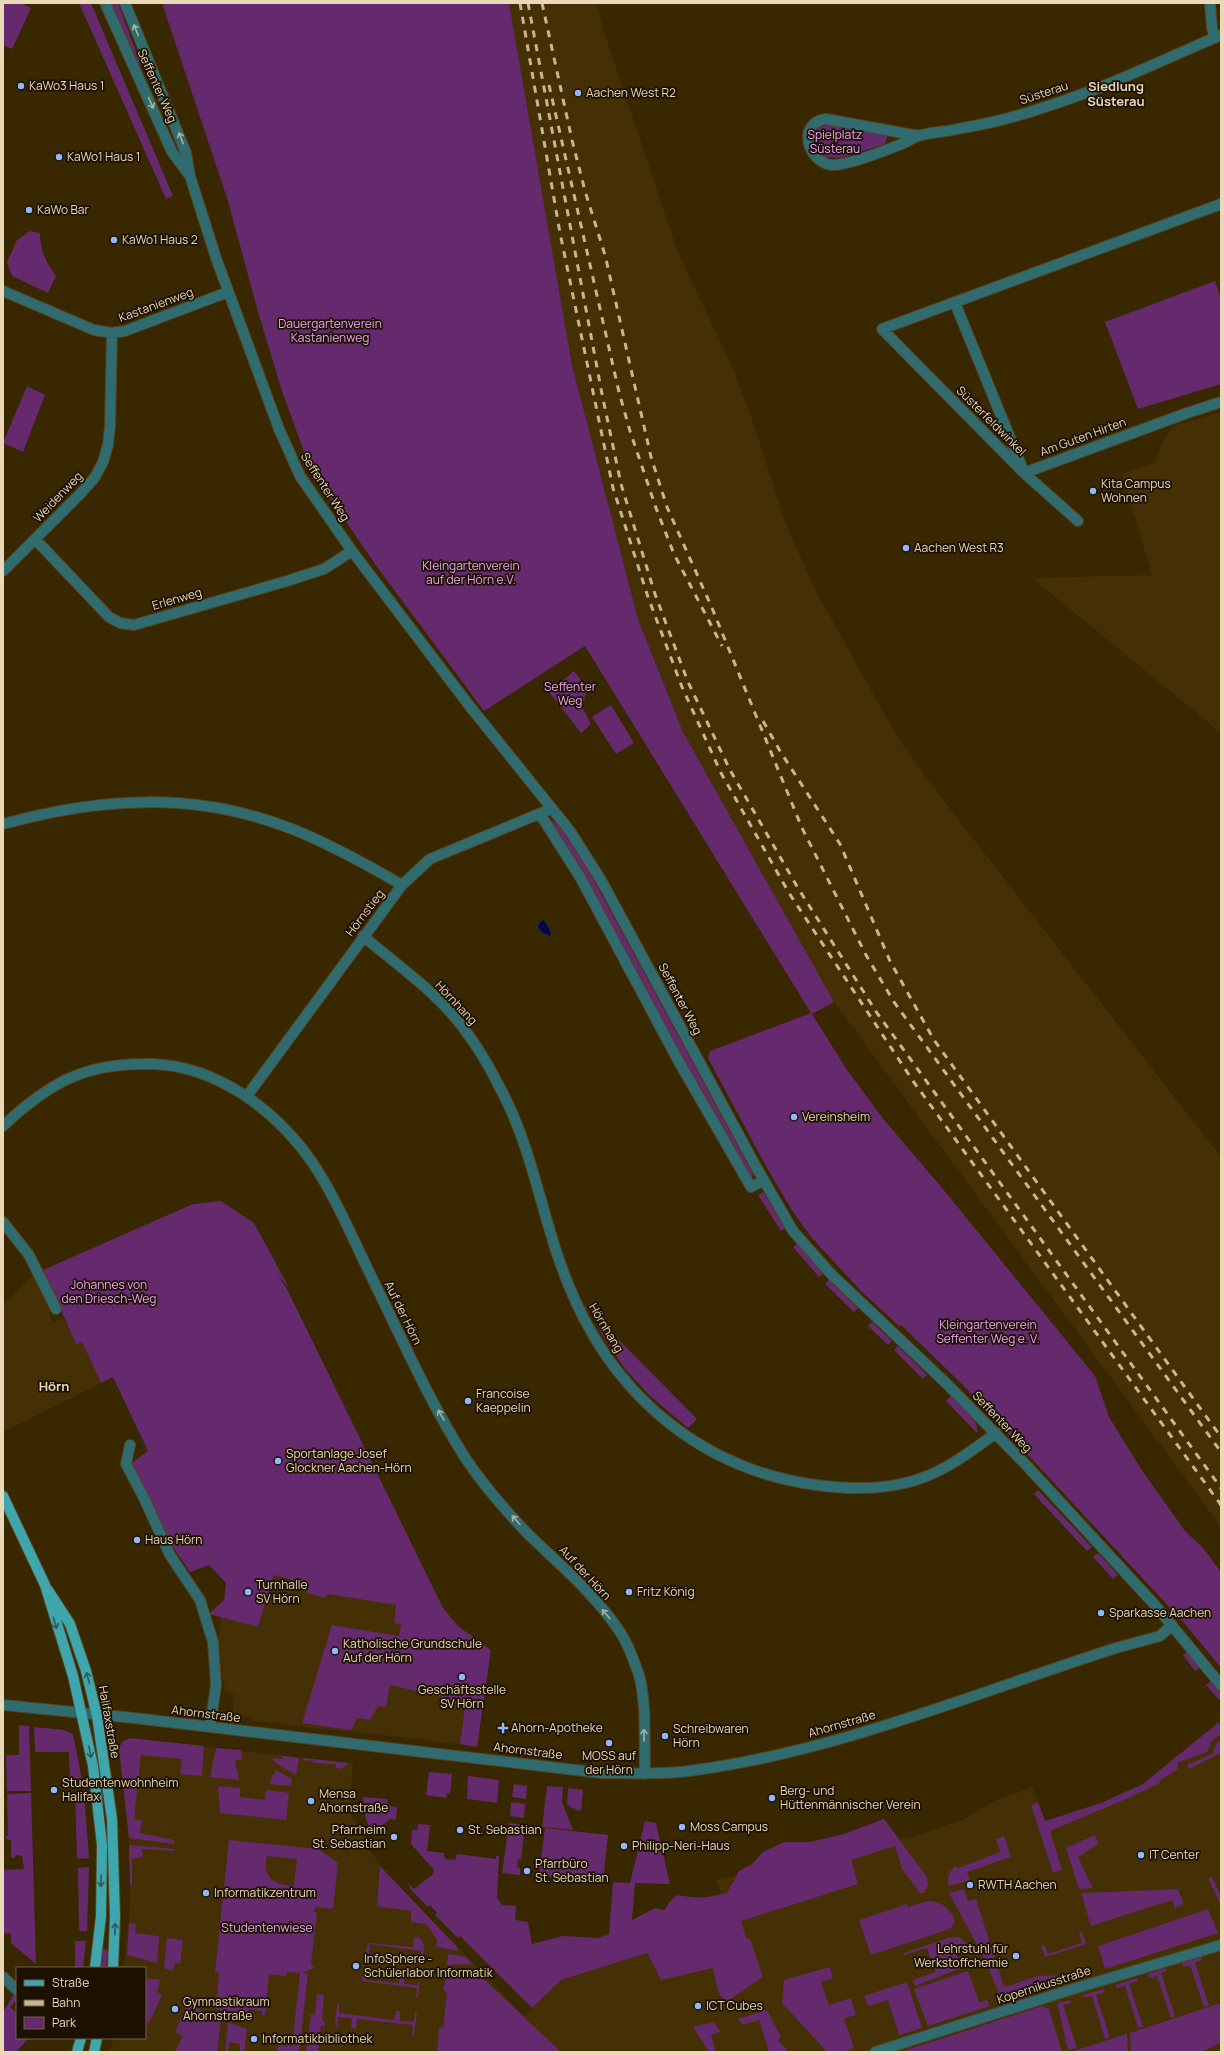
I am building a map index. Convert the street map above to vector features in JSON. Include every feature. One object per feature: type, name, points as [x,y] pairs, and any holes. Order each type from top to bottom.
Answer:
[{"type":"main road","name":"Halifaxstraße","points":[[3,1496],[45,1585],[70,1624],[86,1671],[97,1716],[112,1819],[115,1916],[113,1967]]},
{"type":"main road","name":"Halifaxstraße","points":[[45,1585],[73,1676],[93,1766],[102,1845],[101,1916],[95,1967]]},
{"type":"main road","points":[[77,2052],[81,2039]]},
{"type":"main road","points":[[94,2052],[97,2039]]},
{"type":"street","name":"Seffenter Weg","points":[[105,3],[172,152],[190,176]]},
{"type":"street","name":"Seffenter Weg","points":[[125,3],[175,122],[186,153],[190,176],[228,292],[290,457],[300,476],[352,551],[468,704],[554,808],[570,831],[601,880],[793,1231],[831,1274],[996,1433],[1172,1625],[1221,1684]]},
{"type":"street","name":"Süsterau","points":[[919,136],[826,119],[818,121],[812,125],[809,131],[810,145],[813,155],[819,161],[833,165],[900,145],[919,136],[978,125],[1045,107],[1109,84],[1218,36],[1212,28],[1210,3]]},
{"type":"street","name":"Süsterfeldwinkel","points":[[1024,473],[882,329],[1221,204]]},
{"type":"street","name":"Kastanienweg","points":[[3,291],[88,328],[112,333],[125,331],[228,292]]},
{"type":"street","name":"Süsterfeldwinkel","points":[[955,303],[1024,473]]},
{"type":"street","name":"Weidenweg","points":[[3,571],[82,492],[95,477],[103,462],[108,445],[110,425],[112,333]]},
{"type":"street","name":"Am Guten Hirten","points":[[1024,473],[1221,402]]},
{"type":"street","points":[[1024,473],[1078,521]]},
{"type":"street","name":"Erlenweg","points":[[35,539],[109,617],[120,623],[134,625],[288,581],[324,569],[352,551]]},
{"type":"street","points":[[3,824],[46,812],[123,802],[138,801],[202,805],[247,815],[290,828],[330,845],[402,885]]},
{"type":"street","name":"Hörnstieg","points":[[247,1096],[363,936],[402,885],[430,859],[554,808]]},
{"type":"street","points":[[540,814],[580,877],[679,1062],[695,1087],[751,1187],[764,1180]]},
{"type":"street","name":"Hörnhang","points":[[363,936],[439,1002],[467,1032],[500,1087],[528,1154],[559,1259],[574,1300],[594,1339],[622,1377],[660,1417],[696,1443],[748,1469],[772,1477],[836,1488],[866,1489],[906,1483],[936,1473],[959,1461],[996,1433]]},
{"type":"street","name":"Auf der Hörn","points":[[3,1126],[22,1108],[56,1084],[91,1070],[128,1063],[169,1064],[210,1076],[247,1096],[284,1128],[312,1161],[330,1193],[424,1386],[466,1459],[520,1525],[585,1590],[621,1633],[639,1674],[644,1714],[645,1774]]},
{"type":"street","points":[[3,1222],[29,1255],[56,1309]]},
{"type":"street","points":[[130,1445],[126,1464],[144,1498],[170,1555],[200,1600],[213,1642],[216,1685],[210,1727]]},
{"type":"street","name":"Ahornstraße","points":[[3,1705],[210,1727],[601,1773],[645,1774],[689,1771],[752,1760],[834,1741],[1111,1650],[1160,1636],[1172,1625]]},
{"type":"street","name":"Kopernikusstraße","points":[[875,2052],[1221,1944]]},
{"type":"street","points":[[3,1977],[16,1989]]},
{"type":"shaded area","points":[[509,3],[596,3],[606,38],[679,255],[731,364],[749,410],[786,525],[817,593],[895,733],[936,791],[1221,1157],[1221,1527],[834,1002],[683,732],[638,619],[572,365]]},
{"type":"shaded area","points":[[1221,412],[1221,733],[1032,578],[1152,575],[1122,474],[1154,463],[1166,435],[1174,426]]},
{"type":"shaded area","points":[[544,920],[551,933],[550,936],[542,932],[538,927],[540,922]]},
{"type":"shaded area","points":[[34,1274],[51,1309],[48,1312],[53,1323],[63,1318],[76,1344],[82,1341],[101,1383],[3,1432],[3,1304]]},
{"type":"shaded area","name":"Katholische Grundschule Auf der Hörn","points":[[273,1575],[309,1585],[325,1598],[326,1594],[396,1605],[394,1622],[414,1626],[465,1705],[460,1744],[253,1721],[253,1718],[232,1715],[234,1694],[224,1692],[225,1683],[223,1681],[218,1641],[221,1617],[258,1627]]},
{"type":"shaded area","name":"RWTH Aachen","points":[[1221,1721],[1221,2052],[1062,2052],[1049,2009],[1042,2006],[900,2052],[110,2052],[113,2039],[146,2039],[146,1967],[124,1967],[130,1905],[130,1861],[127,1817],[119,1749],[122,1742],[126,1739],[353,1763],[350,1812],[367,1846],[380,1866],[524,2016],[561,1980],[699,1936],[688,1902],[721,1893],[717,1880],[890,1839],[911,1838],[962,1820],[997,1800],[1032,1787],[1045,1821],[1101,1803],[1143,1784]]},
{"type":"green space","points":[[3,3],[21,3],[31,8],[12,49],[3,45]]},
{"type":"green space","points":[[79,3],[91,3],[173,196],[166,199]]},
{"type":"green space","points":[[111,3],[118,3],[141,65],[139,65]]},
{"type":"green space","points":[[162,3],[509,3],[572,365],[638,619],[683,732],[834,1002],[812,1014],[847,1070],[884,1120],[943,1189],[1095,1376],[1109,1417],[1141,1469],[1185,1531],[1203,1548],[1221,1572],[1221,1668],[1186,1625],[963,1385],[901,1325],[899,1326],[861,1291],[812,1238],[793,1212],[767,1168],[708,1058],[710,1051],[811,1013],[585,646],[484,711],[375,564],[311,471],[282,391],[258,312],[228,201]]},
{"type":"green space","name":"Spielplatz Süsterau","points":[[827,125],[888,134],[885,144],[841,158],[826,157],[816,144],[815,135],[818,128]]},
{"type":"green space","points":[[30,231],[40,233],[44,256],[56,276],[48,293],[12,276],[7,262],[17,240]]},
{"type":"green space","points":[[1215,281],[1221,299],[1221,384],[1138,409],[1105,322]]},
{"type":"green space","points":[[27,386],[45,395],[23,452],[3,443]]},
{"type":"green space","name":"Seffenter Weg","points":[[574,671],[587,689],[582,707],[591,724],[581,733],[549,692]]},
{"type":"green space","points":[[611,705],[634,743],[616,754],[592,717]]},
{"type":"green space","points":[[551,820],[560,826],[591,875],[753,1174],[752,1177],[749,1177],[700,1086],[683,1061],[578,863],[550,822]]},
{"type":"green space","points":[[763,1192],[786,1228],[781,1231],[758,1195]]},
{"type":"green space","name":"Sportanlage Josef Glockner Aachen-Hörn","points":[[221,1201],[254,1223],[288,1286],[277,1275],[286,1287],[443,1608],[458,1626],[491,1650],[477,1747],[460,1744],[465,1705],[442,1702],[442,1697],[390,1685],[386,1707],[378,1706],[370,1720],[357,1718],[351,1730],[302,1723],[332,1625],[399,1636],[401,1624],[394,1623],[396,1605],[327,1594],[325,1598],[307,1593],[309,1585],[274,1575],[258,1627],[209,1614],[224,1600],[226,1583],[209,1565],[190,1572],[160,1528],[129,1465],[148,1451],[113,1377],[101,1383],[82,1342],[76,1344],[43,1270],[193,1204]]},
{"type":"green space","points":[[798,1243],[823,1274],[819,1277],[793,1247]]},
{"type":"green space","points":[[829,1280],[858,1308],[854,1312],[825,1284]]},
{"type":"green space","points":[[872,1322],[892,1341],[888,1345],[868,1326]]},
{"type":"green space","points":[[604,1325],[697,1419],[688,1428],[650,1396],[625,1369],[599,1330]]},
{"type":"green space","points":[[898,1346],[927,1375],[923,1379],[894,1350]]},
{"type":"green space","points":[[951,1396],[972,1418],[977,1428],[977,1433],[946,1401]]},
{"type":"green space","points":[[1038,1490],[1092,1547],[1087,1551],[1034,1494]]},
{"type":"green space","points":[[1098,1553],[1118,1575],[1113,1579],[1093,1557]]},
{"type":"green space","points":[[1187,1652],[1200,1668],[1195,1671],[1183,1655]]},
{"type":"green space","points":[[1211,1681],[1221,1693],[1221,1698],[1219,1700],[1206,1685]]},
{"type":"green space","points":[[1219,1722],[1221,1734],[1212,1740],[1207,1752],[1177,1763],[1178,1769],[1159,1781],[1160,1783],[1050,1831],[1062,1870],[1053,1873],[1031,1805],[1038,1802],[1045,1821],[1101,1803],[1143,1784]]},
{"type":"green space","points":[[19,1725],[29,1726],[31,1791],[7,1791],[6,1755],[19,1755]]},
{"type":"green space","points":[[34,1727],[64,1730],[73,1734],[83,1785],[70,1785],[69,1752],[35,1752]]},
{"type":"green space","points":[[130,1738],[204,1746],[202,1776],[180,1774],[182,1759],[141,1755],[134,1819],[142,1820],[140,1833],[174,1840],[174,1844],[129,1838],[119,1749],[122,1742]]},
{"type":"green space","points":[[1220,1741],[1221,1753],[1189,1769],[1187,1765],[1212,1754],[1217,1742]]},
{"type":"green space","points":[[216,1748],[241,1750],[242,1759],[235,1761],[239,1780],[210,1777]]},
{"type":"green space","points":[[282,1756],[299,1758],[296,1775],[276,1763],[272,1758],[282,1759]]},
{"type":"green space","points":[[303,1758],[349,1763],[341,1769],[336,1768],[336,1764],[313,1763],[313,1761],[303,1760]]},
{"type":"green space","points":[[276,1770],[292,1779],[291,1786],[269,1784]]},
{"type":"green space","points":[[429,1772],[452,1774],[450,1793],[447,1793],[446,1798],[426,1795]]},
{"type":"green space","points":[[468,1776],[499,1780],[497,1803],[467,1799]]},
{"type":"green space","points":[[514,1784],[527,1786],[526,1799],[512,1797]]},
{"type":"green space","points":[[218,1786],[240,1788],[240,1797],[265,1800],[266,1790],[289,1793],[286,1820],[220,1813]]},
{"type":"green space","points":[[547,1786],[563,1787],[562,1802],[573,1830],[542,1827]]},
{"type":"green space","points":[[568,1788],[583,1790],[581,1811],[572,1808],[567,1804]]},
{"type":"green space","points":[[31,1793],[36,1964],[11,1943],[11,1933],[3,1934],[3,1870],[24,1869],[22,1856],[15,1855],[15,1858],[11,1858],[11,1840],[6,1839],[6,1836],[8,1836],[7,1794]]},
{"type":"green space","points":[[75,1794],[84,1794],[89,1858],[77,1859]]},
{"type":"green space","points":[[363,1797],[387,1799],[388,1806],[397,1807],[396,1820],[390,1819],[371,1834],[365,1816]]},
{"type":"green space","points":[[511,1802],[525,1804],[524,1818],[510,1816]]},
{"type":"green space","points":[[884,1819],[927,1877],[928,1885],[924,1893],[920,1893],[902,1869],[895,1846],[851,1860],[858,1884],[741,1921],[746,1938],[750,1939],[763,1977],[726,2002],[718,1992],[713,1968],[661,1980],[647,1953],[561,1980],[532,2008],[460,1936],[458,1938],[435,1915],[437,1913],[430,1905],[428,1907],[411,1890],[408,1883],[414,1889],[432,1875],[434,1870],[411,1844],[412,1830],[417,1830],[418,1824],[430,1825],[427,1851],[444,1853],[445,1859],[455,1860],[457,1854],[496,1859],[496,1856],[499,1856],[497,1898],[502,1905],[516,1906],[515,1920],[528,1922],[532,1944],[563,1936],[598,1938],[609,1934],[613,1882],[630,1883],[645,1821],[656,1823],[670,1884],[635,1883],[632,1920],[655,1908],[665,1910],[669,1902],[677,1895],[702,1897],[727,1893],[739,1871],[752,1864],[763,1852],[784,1842],[810,1842],[844,1834]]},
{"type":"green space","points":[[509,1823],[525,1825],[521,1860],[518,1859],[517,1867],[520,1868],[520,1875],[502,1873]]},
{"type":"green space","points":[[545,1828],[608,1835],[603,1882],[539,1875]]},
{"type":"green space","points":[[1095,1835],[1098,1844],[1078,1857],[1093,1888],[1079,1889],[1066,1848]]},
{"type":"green space","points":[[1004,1836],[1011,1857],[967,1872],[970,1881],[949,1886],[949,1875],[955,1866],[958,1868],[1000,1852],[996,1839]]},
{"type":"green space","name":"Studentenwiese","points":[[229,1840],[318,1849],[338,1863],[333,1909],[315,1907],[314,1912],[317,1913],[311,1963],[314,1968],[302,1973],[308,1974],[299,2052],[277,2052],[278,2045],[292,2046],[300,1973],[287,1972],[286,1976],[269,1974],[265,2015],[262,2015],[262,2011],[249,2009],[247,2022],[212,2007],[212,1998],[217,1998],[219,1973],[215,1972]],"holes":[[[267,1856],[297,1859],[294,1886],[280,1884],[268,1875],[266,1870]]]},
{"type":"green space","points":[[129,1845],[175,1849],[175,1851],[141,1849],[143,1857],[132,1859],[132,1885],[130,1885]]},
{"type":"green space","points":[[380,1866],[456,1946],[459,1951],[436,1947],[437,1940],[426,1924],[411,1922],[411,1911],[377,1906]]},
{"type":"green space","points":[[89,1867],[87,1931],[79,1931],[78,1868]]},
{"type":"green space","points":[[1212,1877],[1221,1896],[1221,1906],[1208,1878]]},
{"type":"green space","points":[[964,1889],[968,1901],[976,1899],[1004,1987],[1044,1975],[1052,1975],[1067,1981],[1003,2002],[980,1950],[949,1893]]},
{"type":"green space","points":[[1178,1889],[1184,1904],[1175,1908],[1172,1900],[1091,1926],[1081,1893]]},
{"type":"green space","points":[[928,1901],[941,1904],[951,1913],[955,1922],[950,1929],[871,1955],[859,1920],[907,1904],[908,1907]]},
{"type":"green space","points":[[1208,1909],[1218,1933],[1105,1969],[1098,1946]]},
{"type":"green space","points":[[129,1923],[136,1924],[135,1933],[159,1936],[157,1963],[127,1955]]},
{"type":"green space","points":[[1082,1932],[1086,1944],[1045,1957],[1041,1946],[1045,1945],[1048,1954],[1082,1943],[1079,1933]]},
{"type":"green space","points":[[414,1937],[420,1938],[424,1945],[423,1961],[421,1962],[421,1951],[370,1944],[369,1955],[365,1955],[368,1943],[413,1947]]},
{"type":"green space","points":[[951,1937],[959,1937],[967,1943],[954,1947],[961,1968],[915,1986],[913,1980],[936,1972],[927,1948],[904,1955],[904,1953]]},
{"type":"green space","points":[[167,1938],[183,1940],[180,1964],[175,1963],[172,1971],[164,1968]]},
{"type":"green space","points":[[75,1941],[86,1941],[83,1967],[75,1967]]},
{"type":"green space","points":[[102,1949],[108,1950],[106,1967],[100,1967]]},
{"type":"green space","points":[[448,1954],[466,1957],[472,1964],[447,1965]]},
{"type":"green space","points":[[365,1957],[364,1975],[366,1976],[366,1980],[399,1983],[401,1973],[405,1974],[404,1984],[418,1985],[420,1976],[418,1997],[416,1998],[417,1988],[362,1981]]},
{"type":"green space","points":[[1201,1957],[1202,1960],[1195,1963],[1209,2006],[1204,2007],[1190,1965],[1183,1967],[1182,1963]]},
{"type":"green space","points":[[830,1967],[833,1978],[821,1982],[829,2005],[851,1998],[856,2015],[844,2018],[854,2048],[842,2052],[827,2052],[782,2003],[784,1980]]},
{"type":"green space","points":[[1166,1968],[1167,1971],[1161,1973],[1175,2016],[1171,2018],[1157,1976],[1149,1978],[1148,1974]]},
{"type":"green space","points":[[968,1971],[979,2002],[987,2000],[990,2006],[928,2026],[914,1989]]},
{"type":"green space","points":[[451,1973],[474,1976],[485,1980],[561,2052],[437,2052],[439,2027],[443,2028],[447,1993],[443,1989],[446,1976]]},
{"type":"green space","points":[[146,1978],[160,1980],[157,1992],[162,1995],[149,2023],[146,2022]]},
{"type":"green space","points":[[1137,1978],[1138,1981],[1129,1984],[1143,2027],[1138,2028],[1125,1986],[1117,1988],[1115,1985]]},
{"type":"green space","points":[[907,1982],[922,2028],[899,2035],[888,2000],[868,2006],[864,1996]]},
{"type":"green space","points":[[1104,1989],[1105,1992],[1096,1995],[1110,2037],[1105,2039],[1092,1996],[1084,1998],[1083,1995]]},
{"type":"green space","points":[[14,1994],[16,1996],[16,2001],[10,2007],[16,2012],[16,2039],[28,2039],[16,2052],[3,2052],[3,2012]]},
{"type":"green space","points":[[317,1994],[324,1995],[322,2020],[325,2022],[325,2026],[321,2026],[318,2052],[306,2052],[311,2014],[315,2015]]},
{"type":"green space","points":[[1070,2000],[1071,2003],[1063,2005],[1077,2048],[1068,2050],[1057,2003]]},
{"type":"green space","points":[[1221,2003],[1220,2043],[1201,2052],[1131,2052],[1130,2033]]},
{"type":"green space","points":[[188,2004],[221,2019],[217,2052],[175,2052],[183,2036],[175,2032]]},
{"type":"green space","points":[[339,2004],[339,2013],[394,2020],[396,2011],[400,2011],[400,2021],[414,2022],[415,2012],[417,2014],[414,2034],[412,2036],[413,2025],[357,2019],[356,2029],[351,2028],[352,2018],[338,2017],[337,2027],[335,2025],[337,2005]]},
{"type":"green space","points":[[1042,2006],[1049,2009],[1062,2052],[900,2052]]},
{"type":"green space","points":[[767,2010],[781,2037],[778,2040],[789,2052],[769,2052],[759,2020],[743,2025],[738,2019]]},
{"type":"green space","points":[[228,2022],[247,2029],[244,2052],[240,2052],[240,2044],[229,2042],[228,2052],[225,2052]]},
{"type":"green space","points":[[713,2022],[721,2032],[711,2035],[716,2052],[707,2052],[708,2050],[693,2027]]},
{"type":"green space","points":[[1127,2034],[1128,2052],[1070,2052]]},
{"type":"railway","points":[[520,3],[560,233],[613,488],[648,597],[682,687],[721,773],[789,893],[913,1081],[1221,1505]]},
{"type":"railway","points":[[528,3],[602,394],[621,484],[655,594],[688,682],[730,770],[798,888],[877,1013],[1221,1488]]},
{"type":"railway","points":[[542,3],[572,140],[585,191],[605,255],[651,457],[667,507],[712,608],[802,828],[866,955],[894,1002],[1221,1452]]},
{"type":"railway","points":[[549,85],[619,392],[630,431],[656,508],[674,554],[722,646]]},
{"type":"railway","points":[[763,721],[780,751],[840,844],[890,961],[934,1040],[1221,1437]]},
{"type":"place","name":"KaWo3 Haus 1","points":[[21,86]]},
{"type":"place","name":"Aachen West R2","points":[[578,93]]},
{"type":"place","name":"KaWo1 Haus 1","points":[[59,157]]},
{"type":"place","name":"KaWo Bar","points":[[29,210]]},
{"type":"place","name":"KaWo1 Haus 2","points":[[114,240]]},
{"type":"place","name":"Kita Campus Wohnen","points":[[1093,491]]},
{"type":"place","name":"Aachen West R3","points":[[906,548]]},
{"type":"place","name":"Vereinsheim","points":[[794,1117]]},
{"type":"place","name":"Francoise Kaeppelin","points":[[468,1401]]},
{"type":"place","name":"Sportanlage Josef Glockner Aachen-Hörn","points":[[278,1461]]},
{"type":"place","name":"Haus Hörn","points":[[137,1540]]},
{"type":"place","name":"Turnhalle SV Hörn","points":[[248,1592]]},
{"type":"place","name":"Fritz König","points":[[629,1592]]},
{"type":"place","name":"Sparkasse Aachen","points":[[1101,1613]]},
{"type":"place","name":"Katholische Grundschule Auf der Hörn","points":[[335,1651]]},
{"type":"place","name":"Geschäftsstelle SV Hörn","points":[[462,1677]]},
{"type":"place","name":"Ahorn-Apotheke","points":[[503,1728]]},
{"type":"place","name":"Schreibwaren Hörn","points":[[665,1736]]},
{"type":"place","name":"MOSS auf der Hörn","points":[[609,1743]]},
{"type":"place","name":"Studentenwohnheim Halifax","points":[[54,1790]]},
{"type":"place","name":"Berg- und Hüttenmännischer Verein","points":[[772,1798]]},
{"type":"place","name":"Mensa Ahornstraße","points":[[311,1801]]},
{"type":"place","name":"Moss Campus","points":[[682,1827]]},
{"type":"place","name":"St. Sebastian","points":[[460,1830]]},
{"type":"place","name":"Pfarrheim St. Sebastian","points":[[394,1837]]},
{"type":"place","name":"Philipp-Neri-Haus","points":[[624,1846]]},
{"type":"place","name":"IT Center","points":[[1141,1855]]},
{"type":"place","name":"Pfarrbüro St. Sebastian","points":[[527,1871]]},
{"type":"place","name":"RWTH Aachen","points":[[970,1885]]},
{"type":"place","name":"Informatikzentrum","points":[[206,1893]]},
{"type":"place","name":"Lehrstuhl für Werkstoffchemie","points":[[1016,1956]]},
{"type":"place","name":"InfoSphere - Schülerlabor Informatik","points":[[356,1966]]},
{"type":"place","name":"ICT Cubes","points":[[698,2006]]},
{"type":"place","name":"Gymnastikraum Ahornstraße","points":[[175,2009]]},
{"type":"place","name":"Informatikbibliothek","points":[[254,2039]]},
{"type":"district","name":"Siedlung Süsterau","points":[[1116,94]]},
{"type":"district","name":"Hörn","points":[[54,1386]]},
{"type":"park label","name":"Dauergartenverein Kastanienweg","points":[[330,331]]},
{"type":"park label","name":"Kleingartenverein auf der Hörn e.V.","points":[[471,573]]},
{"type":"park label","name":"Johannes von den Driesch-Weg","points":[[109,1292]]},
{"type":"park label","name":"Kleingartenverein Seffenter Weg e. V.","points":[[988,1332]]}]
